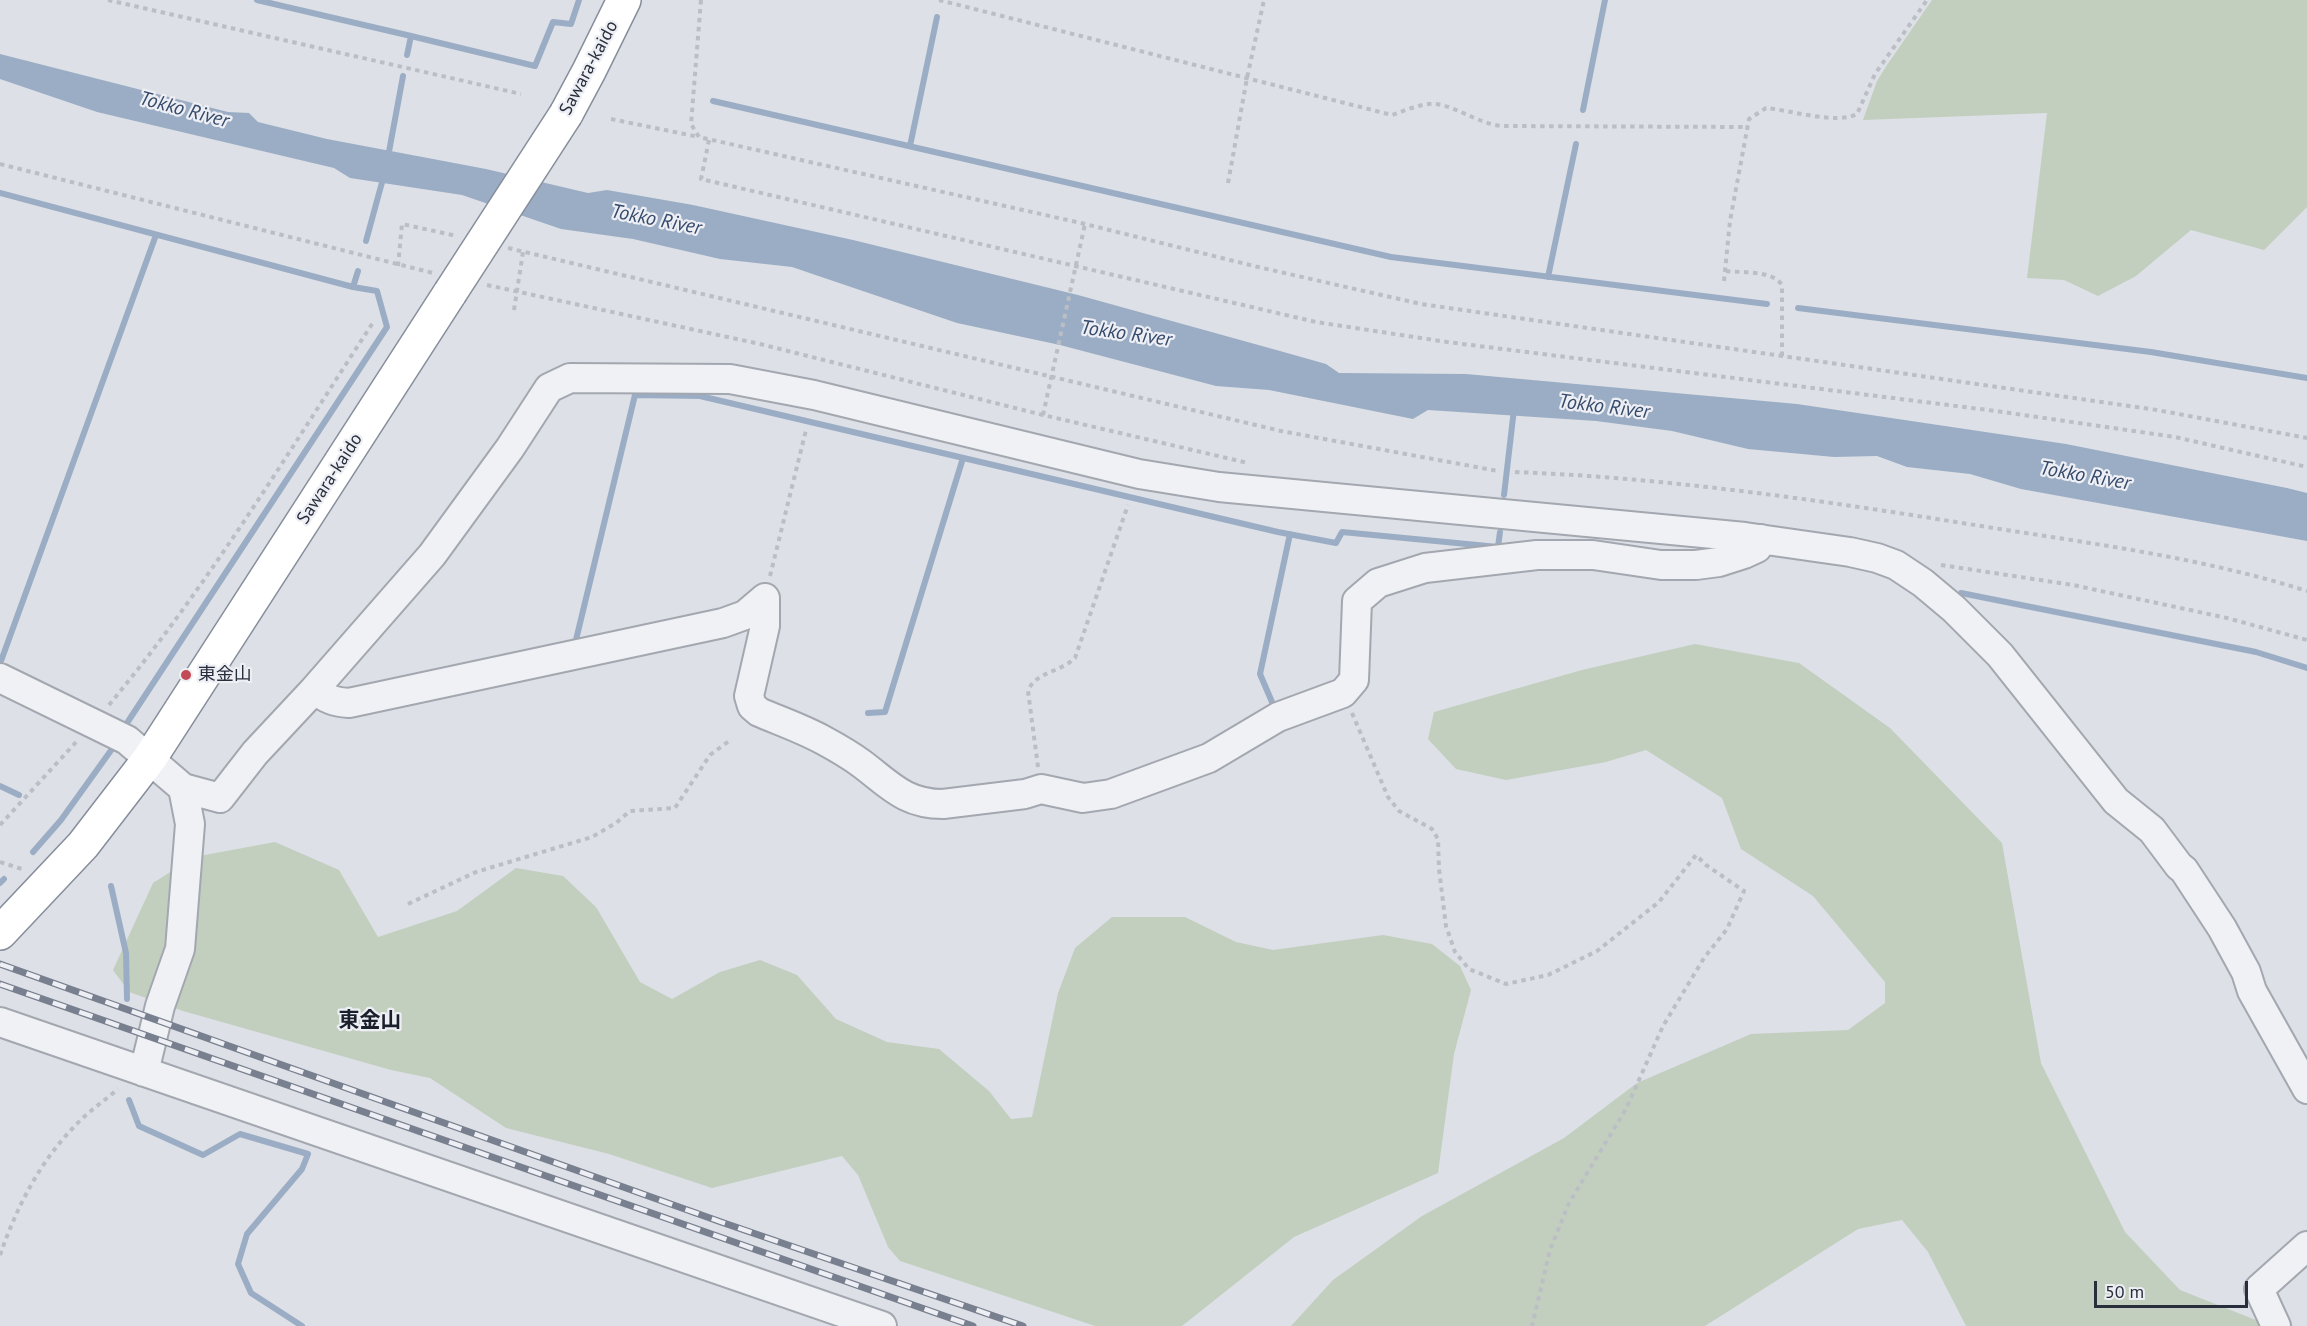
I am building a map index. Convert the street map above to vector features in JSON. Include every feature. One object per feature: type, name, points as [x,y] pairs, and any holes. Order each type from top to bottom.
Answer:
[{"type":"highway","name":"Sawara-kaido","points":[[0,933],[83,845],[150,758],[445,284],[566,114],[624,0]]},
{"type":"street","points":[[0,678],[128,740],[183,788],[220,798],[255,753],[315,689],[432,555],[510,448],[549,388],[570,378],[730,379],[826,398],[1139,474],[1219,487],[1761,539],[1850,552],[1896,565],[1923,583],[1954,609],[2000,656],[2115,801],[2152,830],[2184,870],[2227,937],[2246,972],[2252,991],[2307,1089]]},
{"type":"street","points":[[765,598],[765,627],[749,696],[752,706],[759,712],[821,739],[862,764],[885,784],[915,801],[943,804],[1025,794],[1041,789],[1083,798],[1111,794],[1209,758],[1278,717],[1343,693],[1354,680],[1357,602],[1378,583],[1425,568],[1537,555],[1593,555],[1661,565],[1695,566],[1719,562],[1744,554],[1757,548],[1761,539]]},
{"type":"street","points":[[315,689],[322,696],[336,702],[349,703],[723,623],[746,615],[765,598]]},
{"type":"street","points":[[144,1072],[160,1006],[180,949],[190,824],[183,788]]},
{"type":"street","points":[[0,1022],[882,1326]]},
{"type":"street","points":[[2276,1326],[2259,1289],[2307,1246]]},
{"type":"path","points":[[108,0],[521,94]]},
{"type":"path","points":[[699,137],[691,124],[701,0]]},
{"type":"path","points":[[939,0],[1392,115],[1430,104],[1442,105],[1490,125],[1748,127]]},
{"type":"path","points":[[1228,183],[1264,0]]},
{"type":"path","points":[[1724,281],[1731,221],[1749,119],[1766,108],[1837,118],[1857,114],[1875,74],[1927,0]]},
{"type":"path","points":[[611,119],[1085,224],[1421,304],[2157,410],[2307,438]]},
{"type":"path","points":[[709,140],[701,179],[1316,322],[1447,342],[1996,411],[2175,438],[2307,467]]},
{"type":"path","points":[[0,164],[398,266],[445,284]]},
{"type":"path","points":[[398,266],[402,224],[468,238]]},
{"type":"path","points":[[1043,415],[1085,224]]},
{"type":"path","points":[[501,246],[1281,431],[1498,471]]},
{"type":"path","points":[[514,310],[523,252]]},
{"type":"path","points":[[1726,271],[1768,275],[1779,280],[1782,285],[1782,356]]},
{"type":"path","points":[[482,284],[760,344],[1251,464]]},
{"type":"path","points":[[0,825],[94,723],[145,662],[195,593],[374,321]]},
{"type":"path","points":[[765,598],[806,430]]},
{"type":"path","points":[[1515,472],[1607,477],[1903,514],[2150,553],[2307,591]]},
{"type":"path","points":[[1041,789],[1028,691],[1030,684],[1038,677],[1068,665],[1075,658],[1128,505]]},
{"type":"path","points":[[1896,565],[1909,560],[2073,585],[2226,618],[2307,640]]},
{"type":"path","points":[[1343,693],[1388,797],[1399,811],[1432,829],[1438,839],[1446,926],[1455,952],[1469,969],[1506,984],[1548,975],[1597,951],[1659,902],[1696,855],[1706,865],[1744,891],[1727,929],[1704,958],[1663,1026],[1626,1109],[1569,1203],[1550,1250],[1532,1326]]},
{"type":"path","points":[[408,904],[476,872],[592,837],[616,824],[630,811],[675,808],[710,754],[729,741]]},
{"type":"path","points":[[0,1255],[9,1231],[50,1154],[74,1126],[124,1085],[144,1072]]},
{"type":"green space","points":[[1932,0],[2307,0],[2307,207],[2264,250],[2191,230],[2136,276],[2098,296],[2064,280],[2027,278],[2047,113],[1863,120],[1877,81]]},
{"type":"green space","points":[[1695,644],[1799,663],[1890,728],[2002,843],[2041,1063],[2125,1232],[2180,1290],[2271,1326],[1966,1326],[1928,1252],[1902,1220],[1858,1229],[1705,1326],[1291,1326],[1333,1280],[1422,1216],[1564,1138],[1637,1083],[1751,1034],[1848,1030],[1885,1003],[1885,982],[1813,896],[1741,849],[1722,798],[1646,750],[1606,762],[1506,780],[1456,769],[1428,739],[1434,712],[1582,670]]},
{"type":"green space","points":[[275,842],[339,870],[378,937],[457,911],[516,868],[563,876],[596,907],[640,982],[672,999],[720,972],[760,960],[797,975],[836,1019],[887,1042],[939,1049],[989,1091],[1011,1119],[1032,1117],[1058,993],[1075,948],[1112,917],[1185,917],[1236,942],[1273,950],[1383,935],[1432,944],[1460,966],[1471,990],[1454,1054],[1438,1173],[1294,1237],[1182,1326],[1095,1326],[900,1261],[888,1247],[858,1175],[842,1156],[712,1188],[609,1154],[506,1128],[430,1078],[391,1070],[183,1011],[129,992],[113,970],[153,883],[194,857]]},
{"type":"water","name":"Tokko River","points":[[0,54],[228,112],[249,113],[258,122],[327,139],[486,169],[588,193],[607,190],[693,205],[853,240],[1078,295],[1326,364],[1339,373],[1466,374],[1797,404],[2066,444],[2287,488],[2307,493],[2307,541],[2021,489],[1970,474],[1907,467],[1877,456],[1834,457],[1748,449],[1672,431],[1596,421],[1428,410],[1413,419],[1269,390],[1216,386],[1060,345],[957,323],[792,267],[720,259],[633,239],[561,229],[462,195],[350,178],[334,168],[97,112],[0,79]]},
{"type":"waterway","points":[[257,0],[411,36]]},
{"type":"waterway","points":[[407,55],[411,36],[535,66],[553,22],[571,24],[579,0]]},
{"type":"waterway","points":[[1583,110],[1605,0]]},
{"type":"waterway","points":[[910,146],[937,17]]},
{"type":"waterway","points":[[388,157],[403,76]]},
{"type":"waterway","points":[[713,101],[1391,257],[1767,304]]},
{"type":"waterway","points":[[1548,277],[1576,144]]},
{"type":"waterway","points":[[366,241],[384,175]]},
{"type":"waterway","points":[[0,193],[353,287]]},
{"type":"waterway","points":[[1,661],[156,235]]},
{"type":"waterway","points":[[127,723],[387,327],[377,291],[353,287],[358,271]]},
{"type":"waterway","points":[[1798,308],[2151,352],[2307,378]]},
{"type":"waterway","points":[[575,644],[635,395],[700,396],[1278,532],[1336,543],[1342,532],[1498,547],[1500,532]]},
{"type":"waterway","points":[[1504,495],[1514,409]]},
{"type":"waterway","points":[[868,713],[885,712],[963,458]]},
{"type":"waterway","points":[[1275,709],[1260,674],[1290,534]]},
{"type":"waterway","points":[[1961,593],[2256,652],[2307,668]]},
{"type":"waterway","points":[[33,852],[61,820],[112,749]]},
{"type":"waterway","points":[[0,786],[19,795]]},
{"type":"waterway","points":[[0,883],[4,879]]},
{"type":"waterway","points":[[111,886],[126,953],[127,999]]},
{"type":"waterway","points":[[129,1100],[139,1126],[203,1155],[240,1134],[308,1154],[302,1169],[247,1234],[238,1264],[251,1293],[302,1326]]},
{"type":"railway","points":[[0,964],[721,1222],[1023,1326]]},
{"type":"railway","points":[[0,984],[973,1326]]},
{"type":"place","name":"東金山","points":[[186,675]]},
{"type":"district","name":"東金山","points":[[370,1021]]}]
